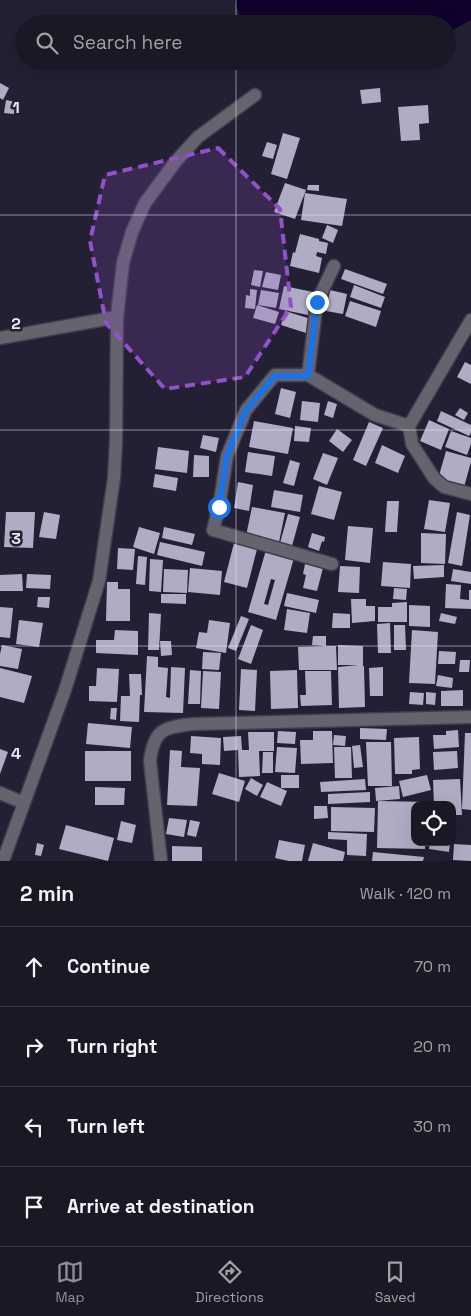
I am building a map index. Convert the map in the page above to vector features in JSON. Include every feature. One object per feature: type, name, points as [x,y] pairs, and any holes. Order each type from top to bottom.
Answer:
[{"type":"street","points":[[3,861],[65,690],[99,580],[114,478],[117,317],[123,263],[132,232],[145,203],[176,162],[198,137],[255,95]]},
{"type":"street","points":[[308,376],[317,302],[334,266]]},
{"type":"street","points":[[0,338],[117,317]]},
{"type":"street","points":[[471,320],[409,426],[412,444],[434,478],[444,487],[471,494]]},
{"type":"street","points":[[332,564],[212,530],[219,507],[227,456],[246,410],[275,376],[308,376],[375,414],[409,426]]},
{"type":"street","points":[[161,861],[150,761],[155,738],[161,731],[176,726],[194,724],[471,717]]},
{"type":"street","points":[[0,793],[24,803]]},
{"type":"highlighted area","points":[[218,148],[280,209],[291,307],[245,377],[165,389],[106,323],[90,241],[105,175]]},
{"type":"shaded area","points":[[234,0],[471,0],[471,20],[456,28],[456,15],[240,15]]},
{"type":"building","points":[[0,83],[9,88],[3,100],[0,98]]},
{"type":"building","points":[[380,88],[381,102],[362,104],[360,90]]},
{"type":"building","points":[[6,100],[16,102],[14,114],[4,113]]},
{"type":"building","points":[[428,105],[429,123],[419,124],[420,140],[401,141],[398,107]]},
{"type":"building","points":[[283,133],[300,138],[287,179],[271,174]]},
{"type":"building","points":[[267,142],[277,145],[273,159],[262,156]]},
{"type":"building","points":[[285,183],[306,190],[295,219],[274,212]]},
{"type":"building","points":[[308,185],[319,185],[319,191],[307,190]]},
{"type":"building","points":[[305,193],[347,199],[342,226],[301,220]]},
{"type":"building","points":[[327,225],[338,230],[333,243],[322,238]]},
{"type":"building","points":[[300,234],[328,243],[326,254],[317,252],[316,256],[322,258],[319,273],[290,266]]},
{"type":"building","points":[[345,269],[387,284],[383,294],[341,279]]},
{"type":"building","points":[[254,270],[263,271],[260,287],[251,285]]},
{"type":"building","points":[[266,272],[281,275],[278,290],[262,287]]},
{"type":"building","points":[[354,285],[385,297],[381,308],[350,297]]},
{"type":"building","points":[[284,286],[318,293],[313,316],[279,309]]},
{"type":"building","points":[[250,289],[257,290],[255,309],[245,308],[246,295],[250,296]]},
{"type":"building","points":[[261,290],[279,293],[276,308],[258,305]]},
{"type":"building","points":[[330,290],[347,294],[343,314],[326,311]]},
{"type":"building","points":[[350,301],[381,311],[376,327],[345,316]]},
{"type":"building","points":[[257,305],[279,312],[275,324],[253,318]]},
{"type":"building","points":[[285,311],[311,319],[306,333],[281,325]]},
{"type":"building","points":[[465,362],[471,365],[471,384],[457,377]]},
{"type":"building","points":[[281,388],[296,392],[290,418],[275,414]]},
{"type":"building","points":[[302,401],[320,403],[318,422],[300,420]]},
{"type":"building","points":[[328,401],[337,404],[333,418],[324,415]]},
{"type":"building","points":[[460,408],[468,413],[464,420],[455,415]]},
{"type":"building","points":[[441,411],[471,425],[469,436],[437,421]]},
{"type":"building","points":[[429,420],[449,429],[441,450],[420,441]]},
{"type":"building","points":[[254,421],[293,428],[288,454],[249,447]]},
{"type":"building","points":[[369,422],[383,428],[366,466],[353,460]]},
{"type":"building","points":[[295,426],[311,428],[309,442],[294,441]]},
{"type":"building","points":[[337,429],[352,440],[343,452],[329,441]]},
{"type":"building","points":[[451,431],[471,438],[467,455],[445,447]]},
{"type":"building","points":[[203,435],[219,438],[216,452],[200,448]]},
{"type":"building","points":[[382,445],[405,456],[398,473],[375,463]]},
{"type":"building","points":[[158,447],[189,451],[187,473],[155,469]]},
{"type":"building","points":[[446,451],[471,458],[464,487],[438,479]]},
{"type":"building","points":[[248,452],[275,456],[272,476],[245,472]]},
{"type":"building","points":[[323,453],[338,458],[327,485],[313,479]]},
{"type":"building","points":[[194,455],[209,456],[209,477],[193,477]]},
{"type":"building","points":[[290,460],[300,463],[294,486],[283,483]]},
{"type":"building","points":[[155,474],[178,478],[176,491],[153,487]]},
{"type":"building","points":[[238,482],[253,485],[249,511],[234,508]]},
{"type":"building","points":[[319,486],[342,492],[334,520],[311,514]]},
{"type":"building","points":[[274,490],[303,495],[300,512],[271,507]]},
{"type":"building","points":[[429,500],[450,503],[445,532],[424,529]]},
{"type":"building","points":[[387,501],[399,501],[397,532],[385,532]]},
{"type":"building","points":[[252,507],[285,513],[279,542],[246,536]]},
{"type":"building","points":[[6,512],[35,512],[33,548],[4,547]]},
{"type":"building","points":[[44,512],[60,515],[56,539],[39,537]]},
{"type":"building","points":[[457,512],[470,515],[462,566],[448,563]]},
{"type":"building","points":[[288,514],[300,517],[292,546],[280,543]]},
{"type":"building","points":[[348,526],[373,528],[370,563],[345,560]]},
{"type":"building","points":[[139,527],[160,533],[154,554],[133,547]]},
{"type":"building","points":[[164,527],[195,534],[192,545],[162,538]]},
{"type":"building","points":[[312,533],[325,537],[319,551],[308,547]]},
{"type":"building","points":[[421,533],[446,534],[445,564],[421,563]]},
{"type":"building","points":[[160,542],[205,552],[202,566],[157,555]]},
{"type":"building","points":[[234,543],[257,549],[247,588],[224,582]]},
{"type":"building","points":[[118,548],[135,549],[133,570],[117,569]]},
{"type":"building","points":[[266,550],[294,558],[276,620],[248,612]],"holes":[[[271,579],[275,580],[268,605],[264,604]]]},
{"type":"building","points":[[138,556],[147,557],[145,585],[136,584]]},
{"type":"building","points":[[150,559],[163,560],[161,592],[149,591]]},
{"type":"building","points":[[383,562],[411,564],[410,588],[381,586]]},
{"type":"building","points":[[305,564],[323,568],[317,591],[303,588],[306,575],[303,574]]},
{"type":"building","points":[[444,565],[444,577],[414,579],[413,566]]},
{"type":"building","points":[[340,566],[360,567],[359,593],[338,592]]},
{"type":"building","points":[[190,568],[222,571],[220,595],[188,592]]},
{"type":"building","points":[[164,569],[188,570],[187,593],[163,592]]},
{"type":"building","points":[[453,569],[471,572],[471,584],[451,581]]},
{"type":"building","points":[[22,574],[23,591],[0,591],[0,575]]},
{"type":"building","points":[[27,574],[51,575],[50,589],[26,588]]},
{"type":"building","points":[[107,582],[118,582],[118,589],[130,589],[130,621],[106,621]]},
{"type":"building","points":[[446,584],[461,585],[460,599],[469,600],[469,590],[471,590],[471,609],[445,608]]},
{"type":"building","points":[[394,588],[407,589],[406,600],[393,599]]},
{"type":"building","points":[[287,593],[319,600],[316,613],[284,606]]},
{"type":"building","points":[[161,594],[186,594],[186,604],[161,603]]},
{"type":"building","points":[[38,597],[50,597],[49,608],[37,607]]},
{"type":"building","points":[[351,599],[366,599],[366,606],[375,606],[375,621],[352,623]]},
{"type":"building","points":[[407,602],[407,622],[378,622],[378,607],[392,607],[392,603]]},
{"type":"building","points":[[409,605],[430,606],[430,627],[409,626]]},
{"type":"building","points":[[0,607],[13,608],[10,638],[0,637]]},
{"type":"building","points":[[287,609],[310,613],[307,633],[284,630]]},
{"type":"building","points":[[149,613],[161,614],[159,650],[148,650]]},
{"type":"building","points":[[333,613],[350,614],[350,628],[332,628]]},
{"type":"building","points":[[441,613],[457,617],[455,624],[439,621]]},
{"type":"building","points":[[241,616],[249,619],[236,651],[228,648]]},
{"type":"building","points":[[19,620],[43,623],[39,647],[16,644]]},
{"type":"building","points":[[209,620],[230,623],[226,653],[196,648],[199,632],[207,633]]},
{"type":"building","points":[[390,623],[391,653],[378,653],[377,624]]},
{"type":"building","points":[[251,625],[263,630],[251,664],[238,659]]},
{"type":"building","points":[[394,625],[405,625],[406,650],[394,650]]},
{"type":"building","points":[[115,630],[138,631],[138,655],[96,653],[96,640],[114,640]]},
{"type":"building","points":[[412,630],[438,632],[435,684],[409,683]]},
{"type":"building","points":[[313,636],[326,636],[326,646],[312,645]]},
{"type":"building","points":[[160,641],[171,641],[172,655],[161,656]]},
{"type":"building","points":[[2,645],[22,649],[18,669],[0,666]]},
{"type":"building","points":[[338,645],[363,646],[365,707],[339,708],[338,667],[358,665],[338,665]]},
{"type":"building","points":[[336,646],[337,670],[299,670],[298,647]]},
{"type":"building","points":[[439,651],[456,652],[455,664],[438,664]]},
{"type":"building","points":[[203,652],[221,653],[219,670],[202,669]]},
{"type":"building","points":[[147,656],[158,657],[158,667],[168,668],[166,697],[170,698],[171,667],[185,668],[183,713],[144,712]]},
{"type":"building","points":[[460,660],[470,660],[469,672],[459,672]]},
{"type":"building","points":[[383,667],[383,696],[370,696],[369,668]]},
{"type":"building","points":[[0,668],[32,676],[24,703],[0,697]]},
{"type":"building","points":[[97,668],[119,669],[117,702],[89,701],[89,686],[96,686]]},
{"type":"building","points":[[241,669],[257,670],[255,711],[239,710]]},
{"type":"building","points":[[190,670],[201,671],[200,704],[188,704]]},
{"type":"building","points":[[297,670],[298,708],[271,709],[270,671]]},
{"type":"building","points":[[203,671],[221,672],[219,709],[201,708]]},
{"type":"building","points":[[305,671],[331,671],[332,705],[301,706],[300,695],[306,695]]},
{"type":"building","points":[[129,674],[141,674],[142,695],[140,695],[139,722],[120,721],[121,696],[130,696]]},
{"type":"building","points":[[438,675],[453,678],[452,688],[436,686]]},
{"type":"building","points":[[463,690],[463,706],[441,706],[441,691]]},
{"type":"building","points":[[410,692],[424,693],[423,705],[409,704]]},
{"type":"building","points":[[426,692],[436,693],[435,705],[426,704]]},
{"type":"building","points":[[111,708],[117,708],[116,720],[110,719]]},
{"type":"building","points":[[88,723],[132,727],[130,748],[86,744]]},
{"type":"building","points":[[360,728],[387,729],[386,740],[360,739]]},
{"type":"building","points":[[458,730],[459,747],[434,749],[433,735],[446,735],[446,731]]},
{"type":"building","points":[[278,731],[296,732],[295,744],[277,743]]},
{"type":"building","points":[[313,731],[332,731],[333,763],[301,764],[300,740],[313,740]]},
{"type":"building","points":[[248,732],[274,732],[274,751],[259,751],[260,776],[239,777],[238,750],[224,751],[223,737],[241,736],[242,750],[249,750]]},
{"type":"building","points":[[465,733],[471,733],[471,810],[462,809]]},
{"type":"building","points":[[334,735],[346,736],[345,746],[333,745]]},
{"type":"building","points":[[191,736],[221,738],[220,765],[202,764],[202,754],[190,753]]},
{"type":"building","points":[[419,737],[420,769],[412,770],[412,774],[395,774],[394,738]]},
{"type":"building","points":[[366,742],[391,742],[392,786],[368,786]]},
{"type":"building","points":[[360,745],[363,767],[354,768],[352,746]]},
{"type":"building","points":[[277,747],[297,748],[295,773],[275,772]]},
{"type":"building","points":[[334,747],[351,747],[352,778],[335,778]]},
{"type":"building","points":[[0,749],[8,752],[0,774]]},
{"type":"building","points":[[170,750],[182,751],[181,767],[200,768],[197,806],[167,805]]},
{"type":"building","points":[[85,751],[131,751],[131,781],[85,781]]},
{"type":"building","points":[[457,751],[458,768],[434,770],[433,752]]},
{"type":"building","points":[[263,752],[273,752],[273,773],[262,773]]},
{"type":"building","points":[[219,773],[245,781],[239,802],[212,794]]},
{"type":"building","points":[[281,775],[299,775],[299,788],[281,788]]},
{"type":"building","points":[[427,775],[431,790],[403,797],[399,781]]},
{"type":"building","points":[[251,778],[263,785],[257,796],[245,789]]},
{"type":"building","points":[[365,779],[366,790],[321,792],[320,782]]},
{"type":"building","points":[[460,779],[462,815],[456,815],[456,801],[434,801],[433,780]]},
{"type":"building","points":[[267,782],[287,791],[281,806],[260,797]]},
{"type":"building","points":[[399,786],[400,799],[376,801],[375,788]]},
{"type":"building","points":[[95,787],[125,788],[124,805],[95,805]]},
{"type":"building","points":[[370,792],[370,802],[328,804],[328,794]]},
{"type":"building","points":[[378,801],[411,802],[411,846],[425,846],[425,849],[377,848]]},
{"type":"building","points":[[314,806],[327,806],[328,818],[314,819]]},
{"type":"building","points":[[331,807],[375,808],[374,832],[331,831]]},
{"type":"building","points":[[169,818],[187,820],[184,837],[166,834]]},
{"type":"building","points":[[190,820],[200,822],[196,837],[187,835]]},
{"type":"building","points":[[121,821],[136,825],[132,843],[117,840]]},
{"type":"building","points":[[66,825],[114,838],[108,861],[59,849]]},
{"type":"building","points":[[328,832],[367,834],[366,856],[347,855],[347,840],[328,839]]},
{"type":"building","points":[[279,840],[305,845],[302,861],[275,858]]},
{"type":"building","points":[[37,843],[44,845],[41,856],[35,855]]},
{"type":"building","points":[[313,843],[345,852],[343,861],[308,861]]},
{"type":"building","points":[[456,844],[471,845],[471,861],[453,860],[454,846]]},
{"type":"building","points":[[172,846],[202,847],[202,861],[172,861]]},
{"type":"building","points":[[429,846],[450,846],[449,852],[429,849]]},
{"type":"building","points":[[373,852],[424,857],[423,861],[372,861]]},
{"type":"route","points":[[219,507],[227,456],[246,410],[275,376],[308,376],[317,302]]}]
